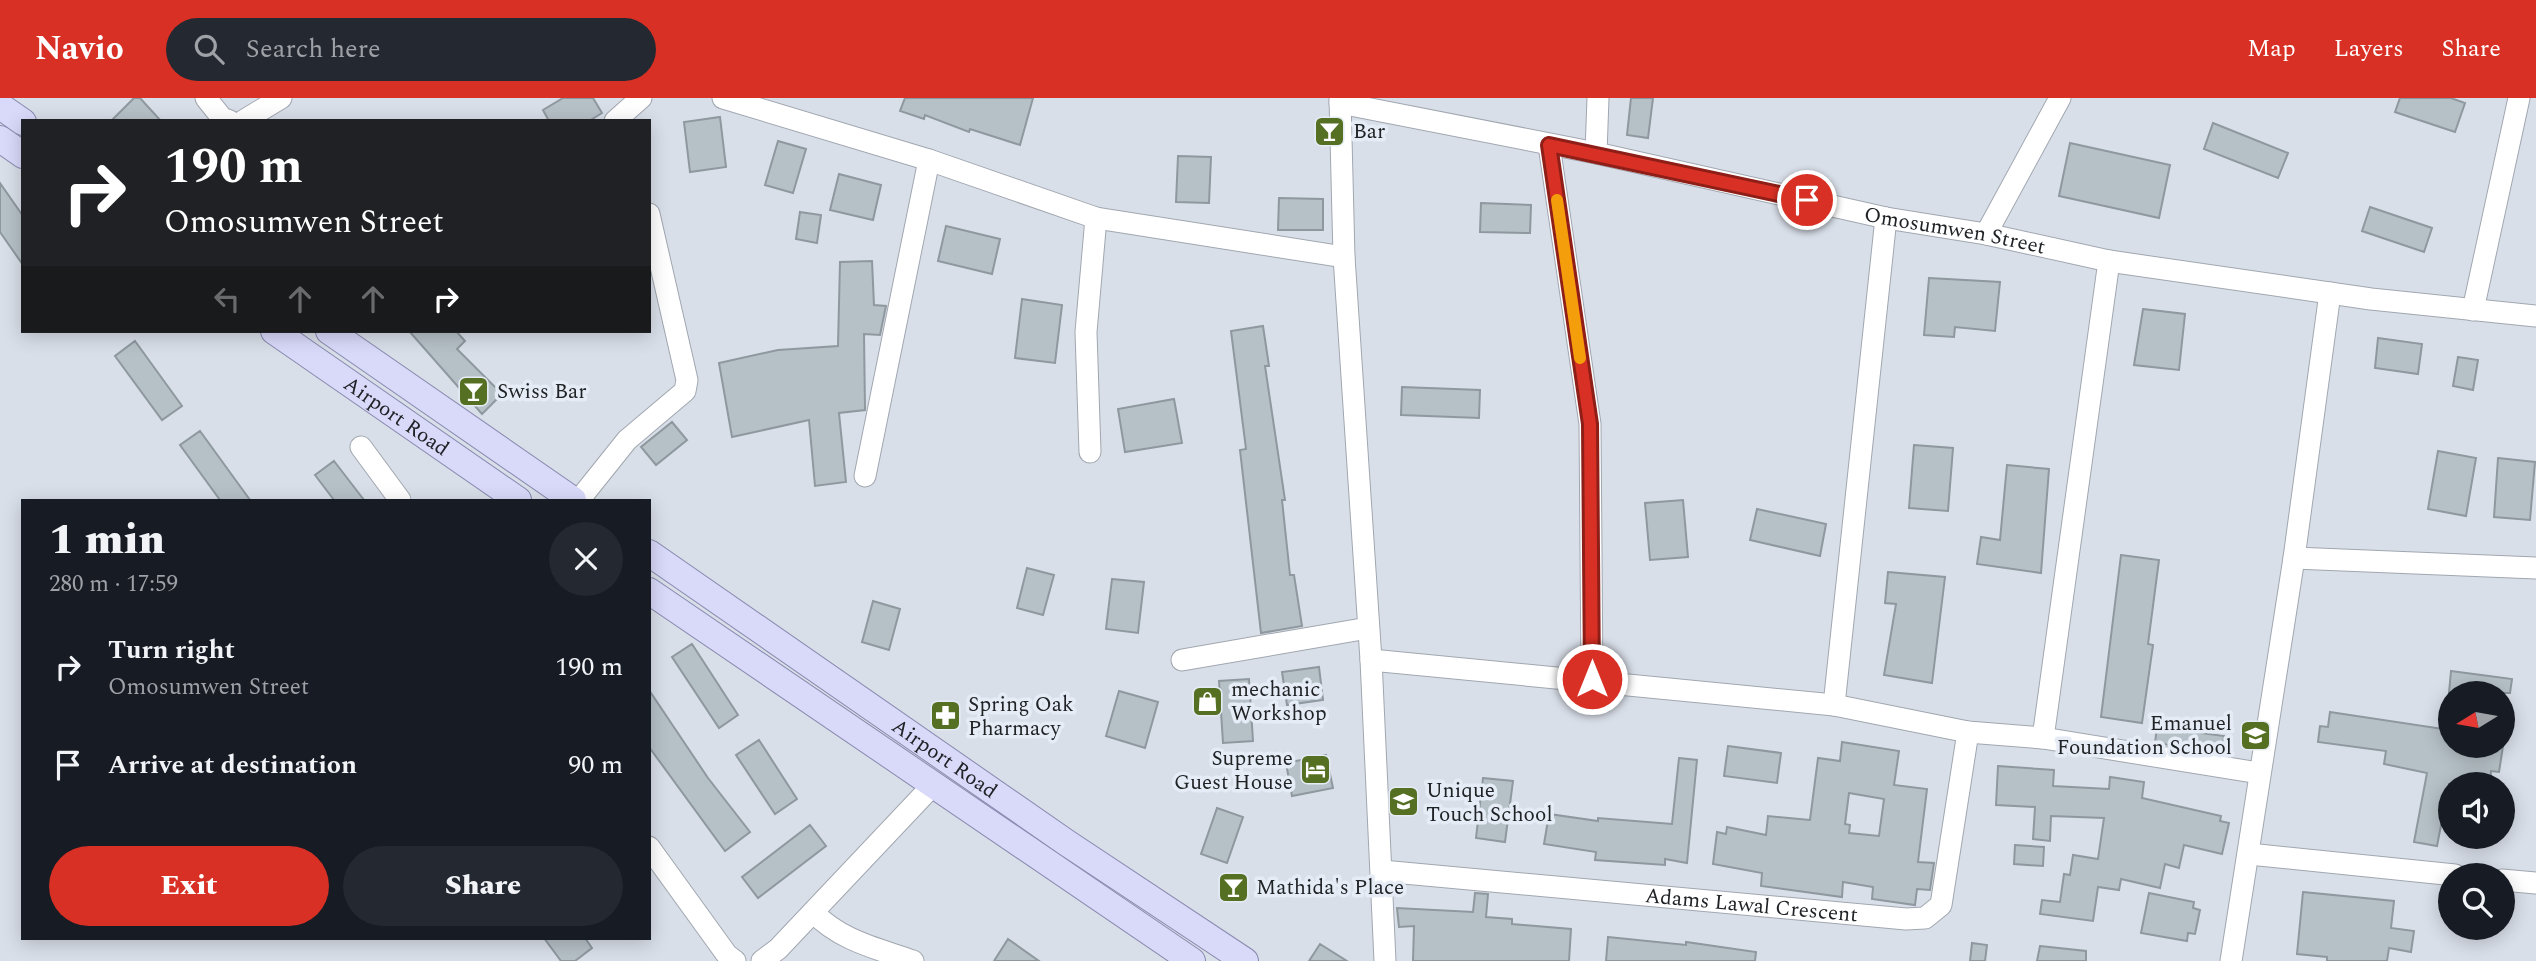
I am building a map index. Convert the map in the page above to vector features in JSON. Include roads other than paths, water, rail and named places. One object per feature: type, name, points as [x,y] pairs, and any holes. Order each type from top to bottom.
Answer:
[{"type":"main road","points":[[0,106],[21,121]]},
{"type":"main road","points":[[0,139],[21,155]]},
{"type":"main road","name":"Airport Road","points":[[277,333],[517,499]]},
{"type":"main road","name":"Airport Road","points":[[333,333],[572,499]]},
{"type":"main road","name":"Airport Road","points":[[651,554],[1068,843],[1245,961]]},
{"type":"main road","name":"Airport Road","points":[[651,592],[1192,961]]},
{"type":"main road","points":[[1051,865],[1068,843]]},
{"type":"street","points":[[206,98],[225,119]]},
{"type":"street","points":[[246,119],[281,98]]},
{"type":"street","points":[[617,119],[641,98]]},
{"type":"street","points":[[723,98],[929,160],[1096,218],[1344,257]]},
{"type":"street","points":[[1597,153],[1598,98]]},
{"type":"street","points":[[1986,234],[2060,98]]},
{"type":"street","points":[[2473,310],[2519,98]]},
{"type":"street","points":[[1340,100],[1344,257],[1371,660],[1385,961]]},
{"type":"street","name":"Omosumwen Street","points":[[1340,100],[1597,153],[1886,218],[1986,234],[2109,261],[2330,293],[2536,316]]},
{"type":"street","points":[[1549,145],[1590,424],[1592,679]]},
{"type":"street","points":[[865,476],[929,160]]},
{"type":"street","points":[[1090,452],[1086,332],[1096,218]]},
{"type":"street","points":[[1834,705],[1886,218]]},
{"type":"street","points":[[580,499],[627,440],[685,391],[687,380],[651,223]]},
{"type":"street","points":[[2043,738],[2109,261]]},
{"type":"street","points":[[2231,961],[2294,558],[2330,293]]},
{"type":"street","points":[[361,447],[399,499]]},
{"type":"street","points":[[2294,558],[2536,568]]},
{"type":"street","points":[[1182,660],[1368,628]]},
{"type":"street","points":[[1371,660],[1592,679],[1834,705],[1968,732],[2043,738],[2259,773]]},
{"type":"street","name":"Adams Lawal Crescent","points":[[1382,871],[1906,919],[1925,918],[1941,905],[1968,732]]},
{"type":"street","points":[[762,961],[778,949],[933,785]]},
{"type":"street","points":[[651,850],[727,955],[735,961]]},
{"type":"street","points":[[2249,854],[2438,873]]},
{"type":"street","points":[[2515,881],[2536,883]]},
{"type":"street","points":[[813,912],[831,930],[853,941],[912,961]]},
{"type":"place","name":"Bar","points":[[1330,131]]},
{"type":"place","name":"Swiss Bar","points":[[474,391]]},
{"type":"place","name":"mechanic Workshop","points":[[1208,701]]},
{"type":"place","name":"Spring Oak Pharmacy","points":[[945,716]]},
{"type":"place","name":"Emanuel Foundation School","points":[[2255,735]]},
{"type":"place","name":"Supreme Guest House","points":[[1316,770]]},
{"type":"place","name":"Unique Touch School","points":[[1403,802]]},
{"type":"place","name":"Mathida's Place","points":[[1233,887]]}]
